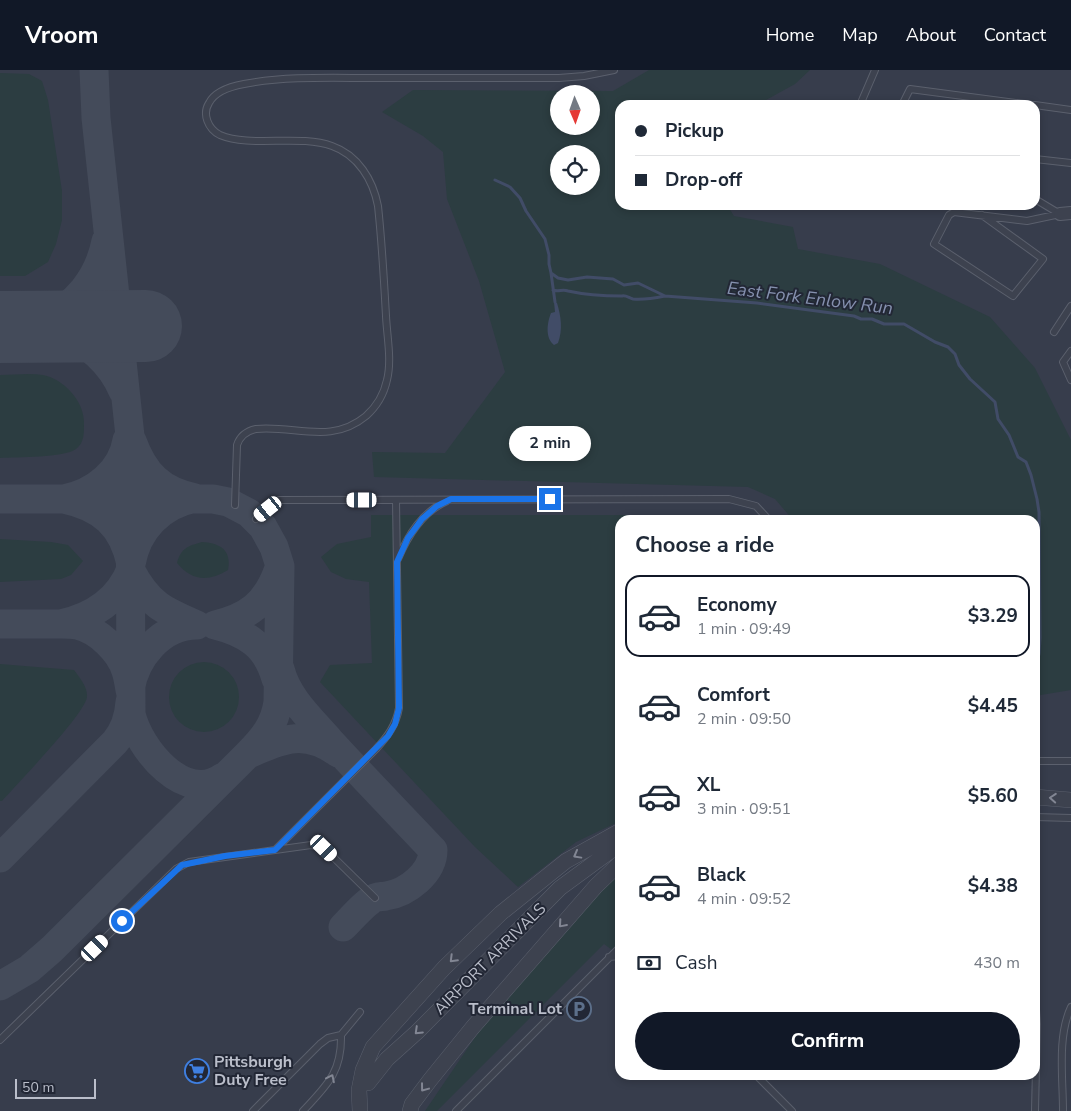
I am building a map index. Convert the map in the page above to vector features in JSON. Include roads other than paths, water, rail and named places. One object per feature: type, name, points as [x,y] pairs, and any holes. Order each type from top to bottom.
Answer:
[{"type":"street","points":[[1040,797],[1071,800]]},
{"type":"street","points":[[360,1111],[359,1090],[363,1070],[373,1048],[444,968],[501,912],[566,861],[615,834]]},
{"type":"street","name":"AIRPORT ARRIVALS","points":[[368,1083],[387,1059],[417,1032],[560,888],[615,848]]},
{"type":"street","points":[[409,1109],[473,1026],[596,886],[615,868]]},
{"type":"lane","points":[[235,505],[237,445],[240,438],[249,431],[255,430],[320,433],[338,430],[356,423],[371,411],[385,387],[388,372],[388,343],[378,206],[374,190],[366,174],[345,152],[324,143],[241,139],[218,134],[211,128],[207,118],[206,108],[211,99],[232,87],[273,80],[317,78],[572,78],[596,75],[614,70]]},
{"type":"lane","points":[[862,100],[875,70]]},
{"type":"lane","points":[[904,100],[910,89],[977,100]]},
{"type":"lane","points":[[1040,106],[1071,110]]},
{"type":"lane","points":[[1040,160],[1071,163]]},
{"type":"lane","points":[[1040,201],[1066,213]]},
{"type":"lane","points":[[982,215],[1043,259],[1013,296],[934,244],[949,216],[954,212],[982,215],[1027,221],[1066,213]]},
{"type":"lane","points":[[1054,332],[1071,306]]},
{"type":"lane","points":[[1071,351],[1063,362],[1071,380]]},
{"type":"lane","points":[[397,562],[408,538],[422,519],[437,506],[451,499]]},
{"type":"lane","points":[[256,519],[279,500],[729,499],[756,506],[764,515]]},
{"type":"lane","points":[[275,850],[376,749],[388,736],[395,724],[399,708],[396,500]]},
{"type":"lane","points":[[1040,761],[1071,761]]},
{"type":"lane","points":[[1040,817],[1071,818]]},
{"type":"lane","points":[[0,1040],[182,865],[225,856],[311,845],[324,848],[375,898]]},
{"type":"lane","points":[[456,1111],[615,952]]},
{"type":"lane","points":[[610,957],[615,956]]},
{"type":"lane","points":[[1063,1111],[1063,1033],[1071,1008]]},
{"type":"lane","points":[[302,1111],[329,1084],[339,1060],[341,1036],[360,1012]]},
{"type":"lane","points":[[253,1111],[320,1044],[328,1038],[341,1036]]},
{"type":"lane","points":[[761,1080],[792,1111]]},
{"type":"lane","points":[[1036,1080],[1036,1111]]},
{"type":"water","points":[[554,302],[557,303],[561,328],[558,343],[554,345],[549,338],[548,330],[551,313],[555,312]]},
{"type":"waterway","name":"East Fork Enlow Run","points":[[495,180],[510,187],[520,198],[526,211],[545,239],[551,273],[558,278],[568,280],[587,277],[613,279],[624,285],[638,283],[665,296],[757,303],[854,316],[861,319],[872,319],[884,324],[904,324],[935,342],[948,347],[955,354],[959,365],[970,379],[995,402],[998,419],[1009,435],[1018,457],[1026,462],[1037,499],[1039,515]]},
{"type":"waterway","points":[[551,273],[555,302]]},
{"type":"waterway","points":[[553,290],[625,296],[633,299],[665,296]]},
{"type":"place","name":"Terminal Lot","points":[[579,1009]]},
{"type":"place","name":"Pittsburgh Duty Free","points":[[197,1071]]}]
